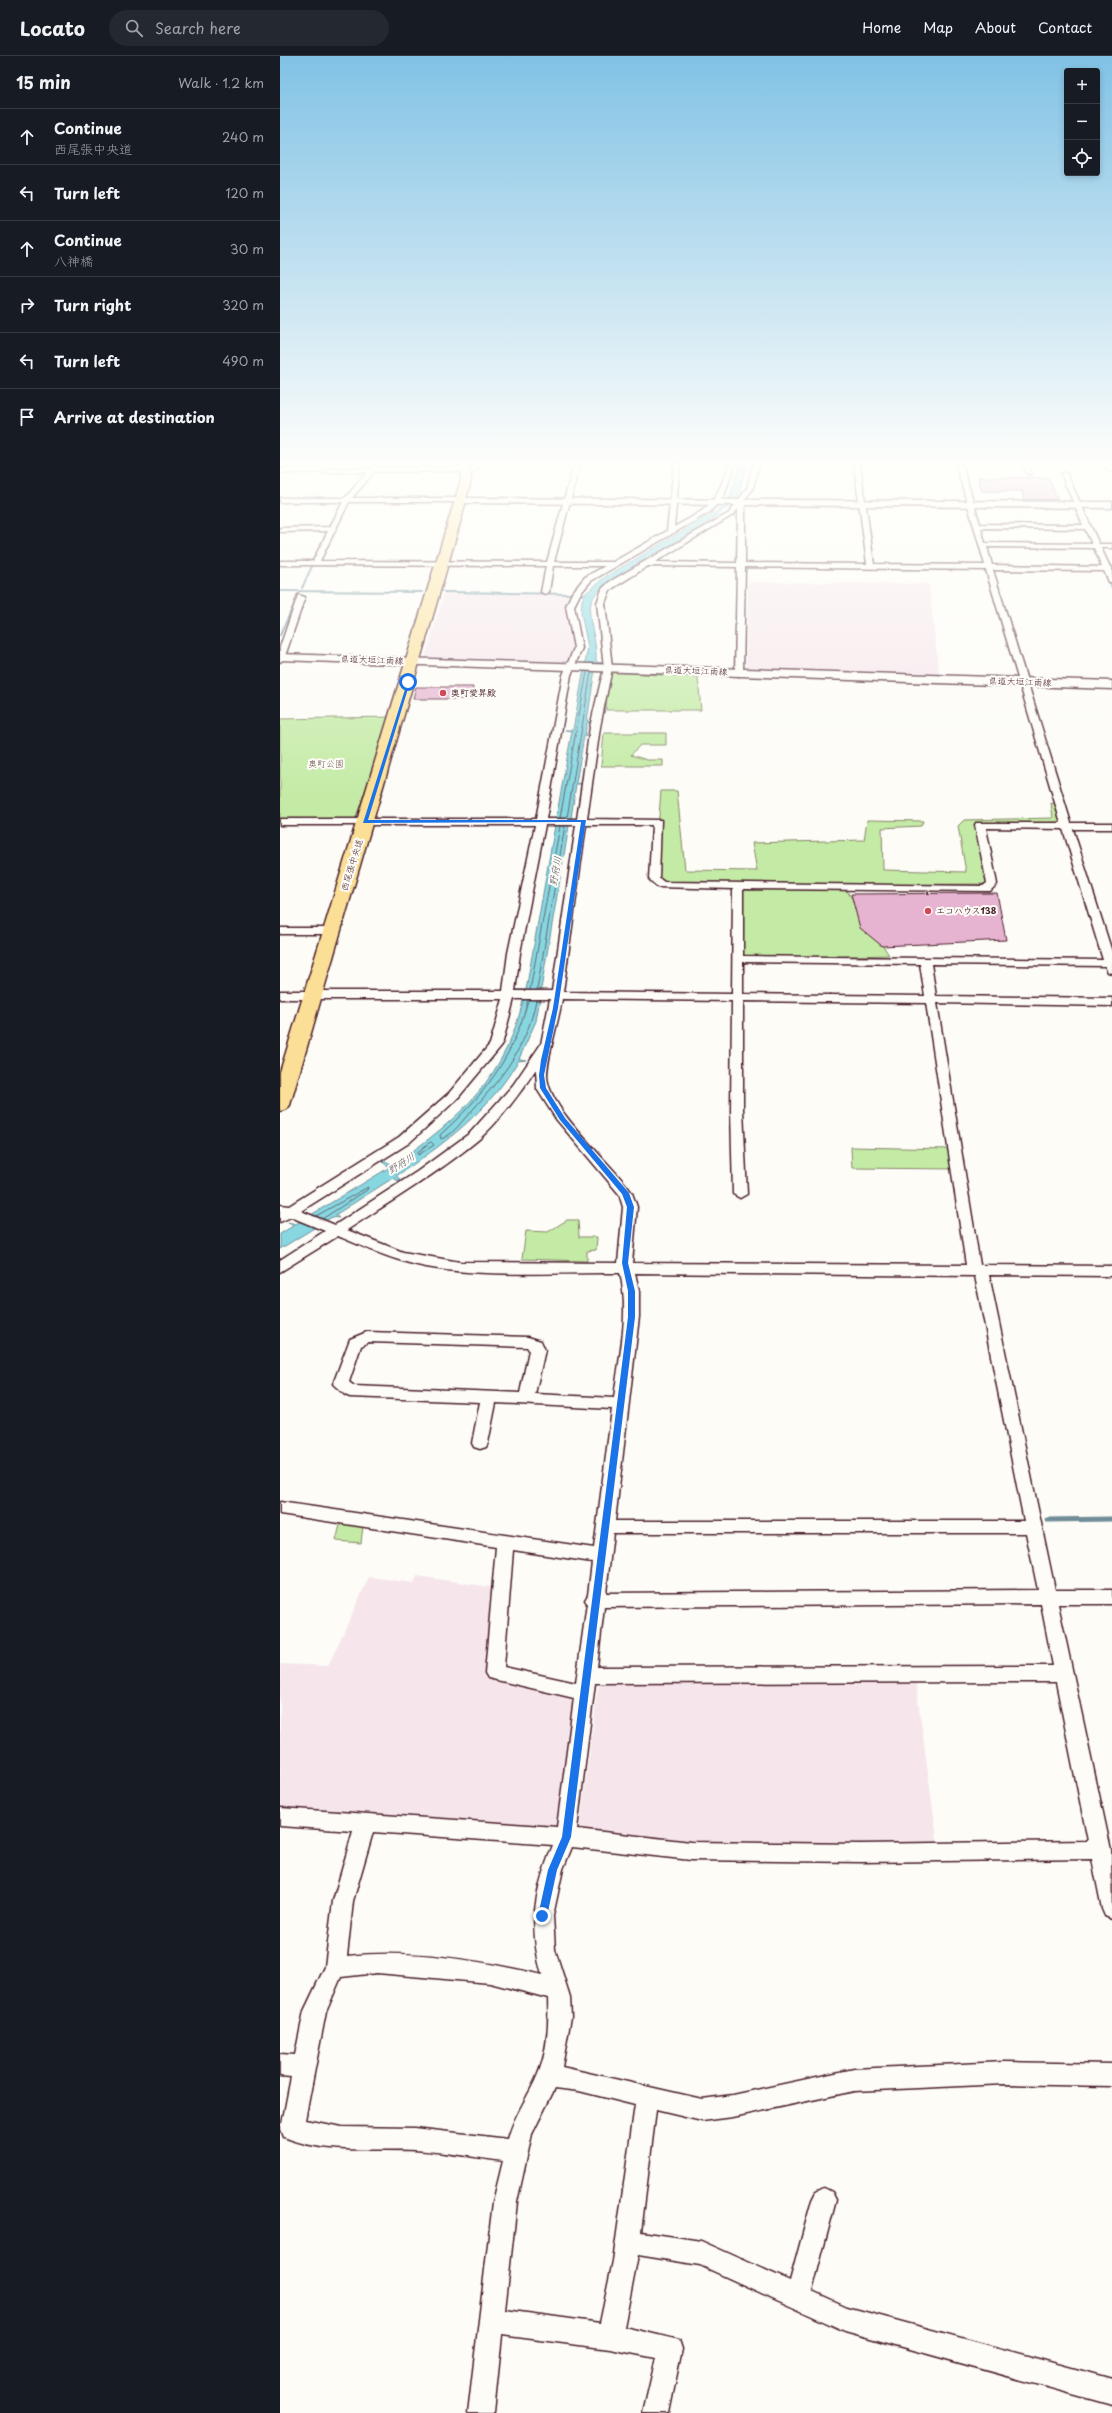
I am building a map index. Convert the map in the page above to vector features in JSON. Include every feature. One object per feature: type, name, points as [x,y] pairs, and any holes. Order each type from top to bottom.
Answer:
[{"type":"main road","name":"西尾張中央道","points":[[280,1105],[312,995],[414,662],[439,574]]},
{"type":"main road","name":"県道大垣江南線","points":[[280,658],[1112,685]]},
{"type":"street","points":[[545,592],[548,574]]},
{"type":"street","points":[[285,1213],[404,1140],[453,1096],[496,1045],[501,1032],[509,996],[514,953],[541,820],[567,675],[572,667],[578,648],[570,606],[575,594],[588,579],[597,574]]},
{"type":"street","points":[[482,2413],[505,2202],[521,2132],[549,2076],[560,2017],[556,1989],[545,1950],[542,1916],[553,1870],[566,1837],[586,1684],[594,1600],[632,1317],[632,1291],[625,1263],[630,1207],[625,1193],[562,1119],[543,1088],[542,1075],[557,995],[595,727],[608,668],[601,613],[602,596],[612,584],[631,574]]},
{"type":"street","points":[[739,673],[740,574]]},
{"type":"street","points":[[737,959],[1111,967],[1022,682],[992,574]]},
{"type":"street","points":[[280,658],[301,597]]},
{"type":"street","points":[[280,822],[541,820],[657,822],[654,879],[661,886],[986,889],[992,884],[980,825],[1112,826]]},
{"type":"street","points":[[738,887],[737,1110],[740,1194]]},
{"type":"street","points":[[280,931],[332,931]]},
{"type":"street","points":[[925,962],[930,1000],[977,1272],[1106,1861],[1112,1909]]},
{"type":"street","points":[[280,996],[557,995],[1112,1002]]},
{"type":"street","points":[[280,1267],[449,1157],[474,1136],[518,1087],[549,1039]]},
{"type":"street","points":[[285,1213],[336,1230],[398,1255],[425,1262],[460,1267],[627,1267],[977,1272],[1112,1272]]},
{"type":"street","points":[[526,1399],[537,1350],[536,1345],[528,1342],[367,1337],[355,1343],[341,1384],[350,1391],[621,1404]]},
{"type":"street","points":[[480,1443],[489,1397]]},
{"type":"street","points":[[280,1508],[600,1556]]},
{"type":"street","points":[[604,1528],[1034,1527]]},
{"type":"street","points":[[505,1542],[494,1673],[586,1684],[1065,1674]]},
{"type":"street","points":[[594,1600],[1112,1597]]},
{"type":"street","points":[[280,1817],[365,1825],[566,1837],[698,1851],[869,1853],[1106,1861]]},
{"type":"street","points":[[365,1825],[344,1901],[334,1968],[315,2011],[292,2128],[342,2138],[415,2139],[517,2151]]},
{"type":"street","points":[[334,1968],[378,1963],[490,1973],[556,1989]]},
{"type":"street","points":[[280,2065],[303,2067]]},
{"type":"street","points":[[549,2076],[579,2080],[617,2091],[647,2096],[702,2110],[733,2106],[854,2080],[1004,2073],[1112,2075]]},
{"type":"street","points":[[610,2337],[627,2242],[647,2096]]},
{"type":"street","points":[[798,2298],[824,2200]]},
{"type":"street","points":[[627,2242],[701,2253],[845,2319],[1112,2392]]},
{"type":"street","points":[[493,2321],[610,2337],[670,2349],[656,2413]]},
{"type":"shaded area","points":[[748,582],[929,584],[939,675],[746,669]]},
{"type":"shaded area","points":[[444,593],[568,595],[567,608],[575,648],[570,663],[425,658]]},
{"type":"shaded area","points":[[417,1576],[498,1588],[488,1677],[576,1696],[558,1832],[280,1810],[280,1664],[328,1666],[369,1577],[414,1583]]},
{"type":"shaded area","points":[[915,1677],[938,1846],[692,1846],[579,1832],[598,1687],[604,1683]]},
{"type":"green space","points":[[607,672],[698,677],[701,710],[606,710]]},
{"type":"green space","name":"奥町公園","points":[[391,717],[355,820],[280,820],[280,719]]},
{"type":"green space","points":[[604,733],[666,733],[666,745],[640,745],[631,755],[647,760],[663,760],[663,766],[601,766]]},
{"type":"green space","points":[[661,791],[677,791],[685,870],[757,871],[752,843],[864,840],[867,820],[923,821],[921,826],[882,828],[883,870],[966,872],[958,826],[964,820],[1053,818],[1051,803],[1055,804],[1066,822],[980,825],[992,884],[665,886],[654,879]]},
{"type":"green space","points":[[845,888],[889,955],[737,959],[737,889]]},
{"type":"green space","points":[[851,1147],[950,1149],[957,1169],[852,1168]]},
{"type":"green space","points":[[567,1220],[578,1220],[579,1237],[597,1237],[596,1250],[587,1251],[587,1261],[522,1259],[526,1231],[548,1232]]},
{"type":"green space","points":[[341,1521],[363,1526],[361,1543],[336,1541]]},
{"type":"water","name":"野府川","points":[[610,574],[620,574],[617,576],[621,578],[616,577],[602,587],[594,596],[590,606],[590,615],[596,648],[596,662],[604,663],[596,663],[587,721],[594,722],[587,723],[585,735],[591,736],[584,736],[576,783],[584,784],[576,784],[571,818],[579,819],[570,820],[543,977],[541,990],[551,991],[541,992],[536,1021],[519,1059],[526,1060],[518,1061],[507,1079],[494,1095],[464,1126],[431,1152],[396,1176],[404,1182],[402,1183],[393,1178],[335,1215],[339,1218],[332,1217],[280,1249],[280,1234],[293,1226],[288,1222],[296,1224],[390,1167],[382,1162],[385,1161],[393,1165],[440,1130],[460,1112],[478,1092],[494,1071],[507,1048],[517,1022],[525,992],[516,992],[516,990],[526,990],[556,820],[548,819],[556,819],[572,731],[565,730],[573,730],[588,647],[581,613],[584,595],[570,594],[585,594]]},
{"type":"building","name":"奥町愛昇殿","points":[[416,687],[473,687],[472,699],[413,699]]},
{"type":"building","name":"エコハウス138","points":[[997,893],[1006,940],[882,946],[860,928],[851,894]]},
{"type":"waterway","points":[[302,588],[308,574]]},
{"type":"waterway","points":[[1108,578],[1112,588]]},
{"type":"waterway","points":[[280,591],[422,592]]},
{"type":"waterway","points":[[444,592],[575,594]]},
{"type":"waterway","points":[[280,635],[299,594]]},
{"type":"waterway","points":[[1047,1520],[1112,1519]]},
{"type":"place","name":"奥町愛昇殿","points":[[443,693]]},
{"type":"place","name":"エコハウス138","points":[[928,911]]},
{"type":"route","points":[[408,682],[365,822],[583,820],[558,978],[556,1008],[544,1060],[542,1075],[543,1088],[562,1119],[625,1193],[630,1207],[630,1224],[625,1263],[629,1272],[632,1291],[632,1317],[613,1469],[594,1600],[588,1675],[566,1837],[553,1870],[542,1916]]}]
